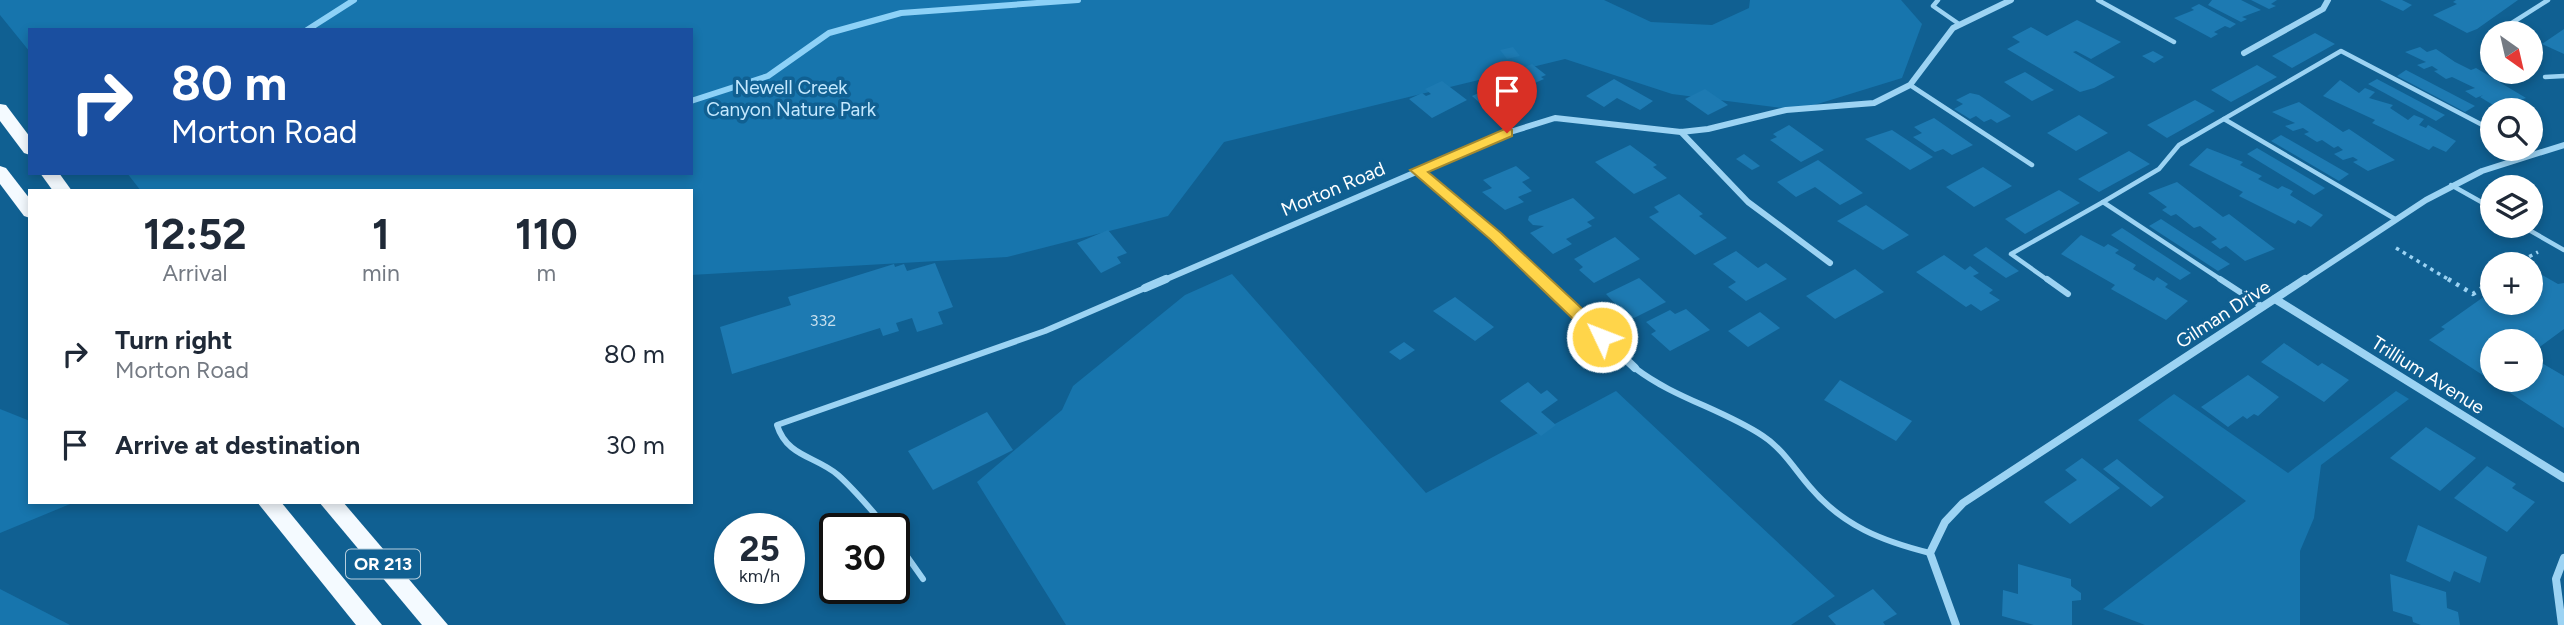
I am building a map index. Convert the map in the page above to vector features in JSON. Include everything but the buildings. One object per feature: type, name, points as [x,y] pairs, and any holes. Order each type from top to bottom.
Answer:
[{"type":"highway","points":[[0,108],[28,146]]},
{"type":"highway","points":[[0,172],[28,209]]},
{"type":"highway","points":[[51,175],[61,189]]},
{"type":"highway","name":"OR 213","points":[[270,504],[370,625]]},
{"type":"highway","name":"OR 213","points":[[332,504],[436,625]]},
{"type":"street","name":"Morton Road","points":[[1145,288],[1507,133],[1555,118],[1681,132],[1708,129],[1786,110],[1852,107],[1874,103],[1909,85],[1926,66],[1938,44],[1959,24],[2011,0]]},
{"type":"street","points":[[2244,53],[2323,9],[2328,0]]},
{"type":"street","points":[[1681,132],[1748,202],[1830,263]]},
{"type":"street","name":"Gilman Drive","points":[[2543,152],[2564,145]]},
{"type":"street","name":"Gilman Drive","points":[[1930,553],[1945,522],[1963,503],[2395,219],[2451,185],[2518,161]]},
{"type":"street","points":[[1418,170],[1496,236],[1635,368]]},
{"type":"street","name":"Trillium Avenue","points":[[2275,299],[2564,478]]},
{"type":"street","points":[[1930,553],[1956,625]]},
{"type":"street","points":[[2562,625],[2556,579],[2564,558]]},
{"type":"lane","points":[[1938,0],[1933,6],[1959,24]]},
{"type":"lane","points":[[2098,0],[2174,42]]},
{"type":"lane","points":[[2515,21],[2548,0]]},
{"type":"lane","points":[[2068,294],[2011,254],[2159,170],[2179,145],[2341,51],[2480,124]]},
{"type":"lane","points":[[2545,77],[2564,76]]},
{"type":"lane","points":[[1909,85],[2032,165]]},
{"type":"lane","points":[[2224,119],[2395,219]]},
{"type":"lane","points":[[2451,185],[2480,201]]},
{"type":"lane","points":[[2103,202],[2263,307]]},
{"type":"lane","points":[[2543,238],[2564,250]]},
{"type":"lane","name":"Morton Road","points":[[872,513],[828,468],[799,456],[780,440],[777,425],[1045,331],[1145,288]]},
{"type":"lane","points":[[1635,368],[1673,394],[1763,436],[1787,455],[1813,491],[1853,529],[1877,540],[1930,553]]},
{"type":"lane","points":[[910,561],[923,579]]},
{"type":"path","points":[[2396,248],[2473,294],[2480,289]]},
{"type":"green space","name":"Newell Creek Canyon Nature Park","points":[[0,0],[1604,0],[1651,22],[1712,25],[1749,8],[1750,0],[1901,0],[1922,24],[1902,78],[1798,110],[1672,94],[1565,59],[1224,142],[1168,216],[1007,257],[693,275],[693,189],[139,189],[129,175],[693,175],[693,28],[28,28],[28,50],[0,15]]},
{"type":"green space","points":[[1232,274],[1426,493],[1616,391],[1835,596],[1791,625],[1066,625],[977,482],[1062,410],[1073,386],[1185,295]]},
{"type":"green space","points":[[2396,391],[2409,399],[2321,465],[2314,518],[2300,551],[2300,625],[2145,625],[2103,609],[2246,501],[2138,420],[2174,394],[2288,473]]},
{"type":"green space","points":[[0,409],[28,420],[28,504],[70,504],[0,533]]},
{"type":"green space","points":[[0,589],[70,625],[0,625]]},
{"type":"waterway","points":[[310,28],[354,0]]},
{"type":"waterway","points":[[693,100],[768,76],[829,33],[901,13],[1078,0]]},
{"type":"route","points":[[1507,133],[1418,170],[1496,236],[1602,337]]}]
